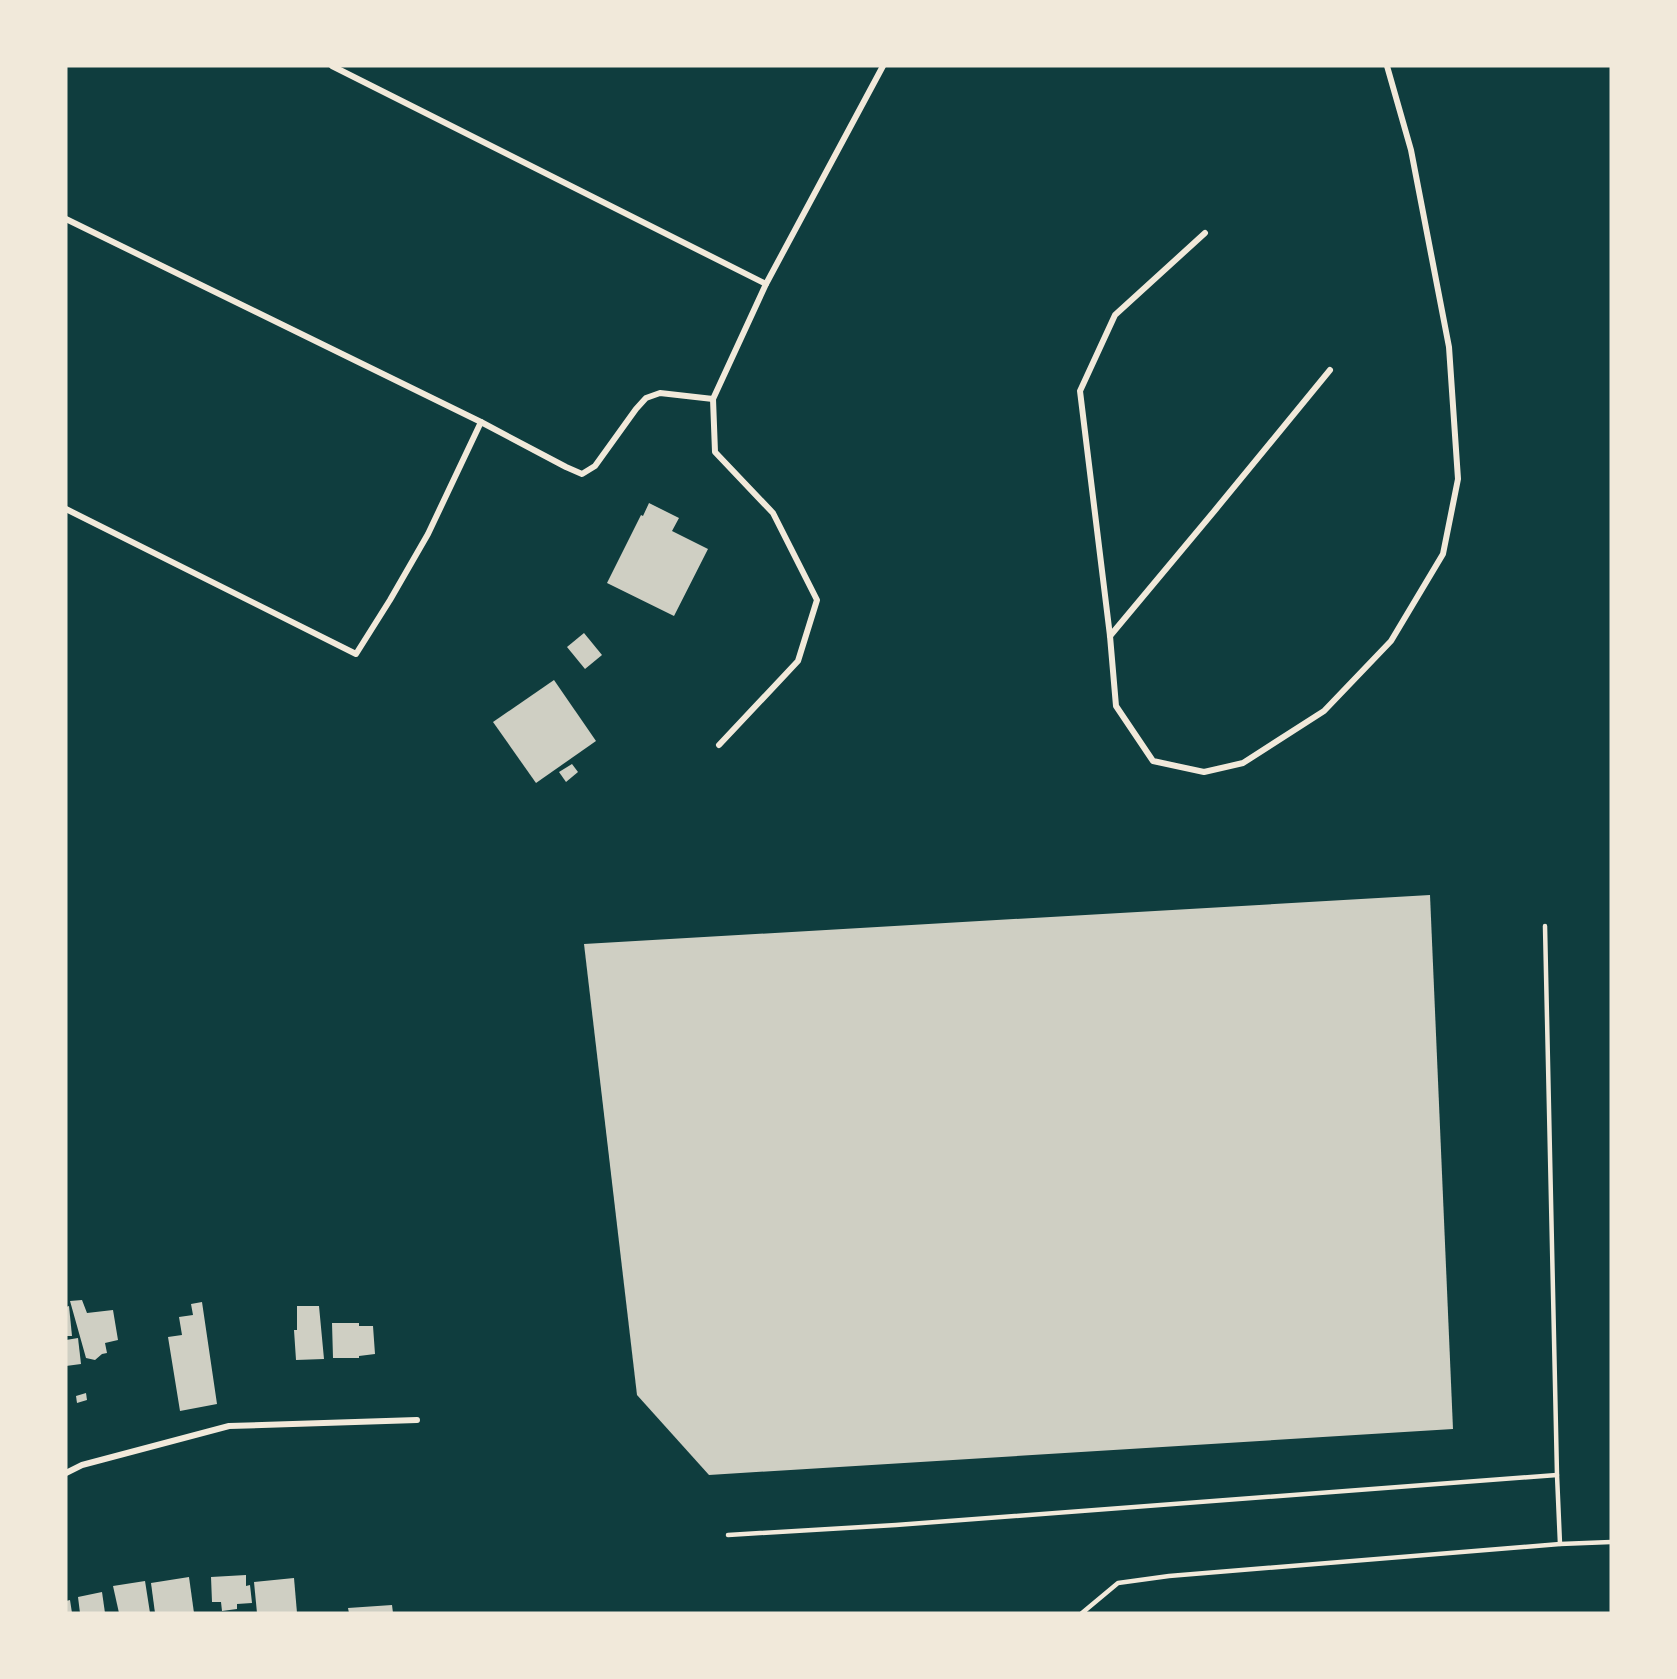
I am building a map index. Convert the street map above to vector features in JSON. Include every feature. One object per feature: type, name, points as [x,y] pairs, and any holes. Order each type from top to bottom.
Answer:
[{"type":"street","points":[[332,66],[766,284]]},
{"type":"street","points":[[719,745],[798,661],[817,600],[773,513],[715,452],[713,399],[766,284],[883,66]]},
{"type":"street","points":[[1205,233],[1115,315],[1080,391],[1110,636],[1116,706],[1153,761],[1204,772],[1243,763],[1324,711],[1391,641],[1443,554],[1458,479],[1449,347],[1411,150],[1387,66]]},
{"type":"street","points":[[66,219],[481,422],[582,474],[595,466],[646,398],[660,393],[713,399]]},
{"type":"street","points":[[1110,636],[1330,370]]},
{"type":"street","points":[[66,509],[356,654],[428,534],[481,422]]},
{"type":"street","points":[[66,1473],[82,1466],[229,1426],[417,1420]]},
{"type":"lane","points":[[1545,926],[1560,1544]]},
{"type":"lane","points":[[728,1535],[896,1525],[1557,1475]]},
{"type":"lane","points":[[1082,1613],[1118,1584],[1158,1578],[1560,1544],[1611,1542]]},
{"type":"building","points":[[649,503],[679,518],[672,531],[708,549],[674,616],[607,583]]},
{"type":"building","points":[[584,633],[602,655],[585,669],[567,647]]},
{"type":"building","points":[[554,680],[596,741],[536,783],[493,722]]},
{"type":"building","points":[[572,764],[578,772],[566,782],[559,772]]},
{"type":"building","points":[[1430,895],[1453,1429],[709,1475],[637,1395],[584,944]]},
{"type":"building","points":[[82,1300],[87,1313],[113,1310],[118,1340],[105,1343],[107,1353],[95,1360],[86,1358],[70,1301]]},
{"type":"building","points":[[202,1302],[217,1404],[180,1411],[168,1337],[182,1335],[179,1317],[193,1315],[191,1304]]},
{"type":"building","points":[[69,1306],[72,1336],[66,1336],[66,1307]]},
{"type":"building","points":[[297,1306],[319,1306],[324,1359],[296,1360],[294,1330],[297,1330]]},
{"type":"building","points":[[332,1323],[359,1323],[359,1326],[373,1326],[375,1354],[359,1356],[359,1358],[333,1358]]},
{"type":"building","points":[[78,1338],[81,1364],[66,1366],[66,1340]]},
{"type":"building","points":[[86,1393],[87,1400],[77,1403],[76,1396]]},
{"type":"building","points":[[246,1575],[246,1586],[250,1585],[252,1603],[237,1604],[237,1609],[222,1611],[221,1602],[212,1602],[211,1577]]},
{"type":"building","points":[[189,1577],[194,1613],[155,1613],[151,1583]]},
{"type":"building","points":[[294,1578],[297,1613],[257,1613],[254,1582]]},
{"type":"building","points":[[145,1581],[150,1613],[119,1613],[113,1586]]},
{"type":"building","points":[[102,1592],[105,1613],[80,1613],[78,1597]]},
{"type":"building","points":[[70,1600],[72,1613],[66,1613],[66,1601]]},
{"type":"building","points":[[392,1605],[393,1613],[349,1613],[348,1608]]}]
